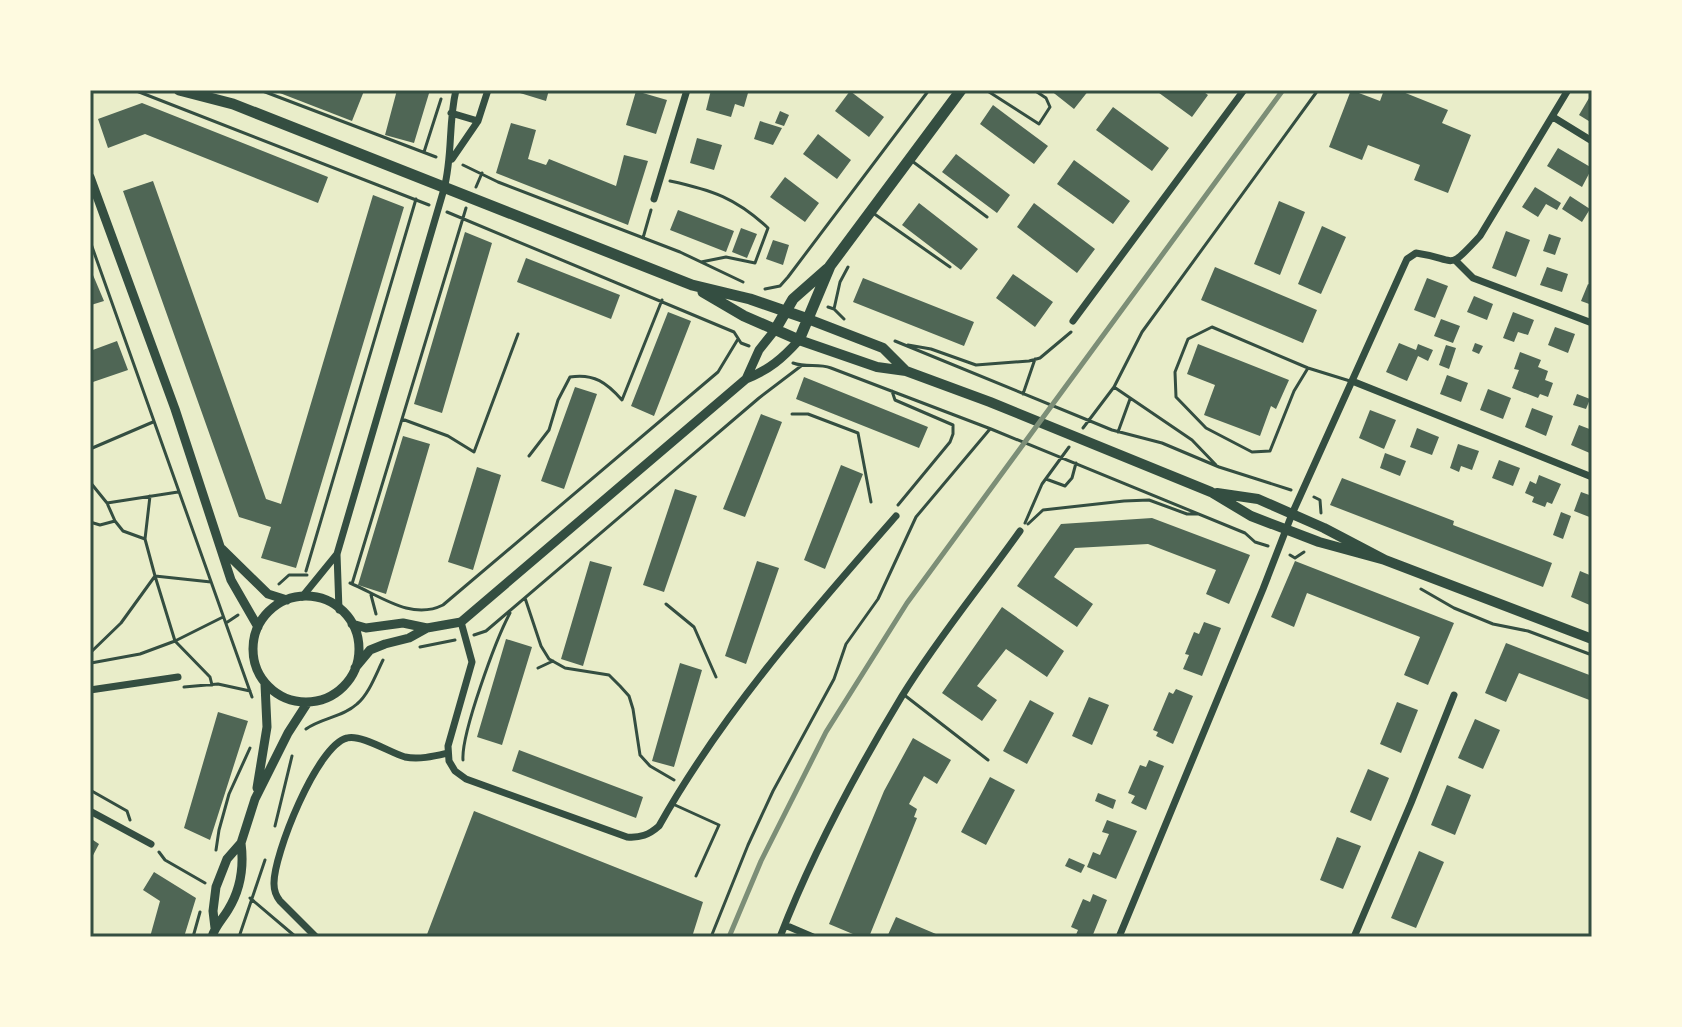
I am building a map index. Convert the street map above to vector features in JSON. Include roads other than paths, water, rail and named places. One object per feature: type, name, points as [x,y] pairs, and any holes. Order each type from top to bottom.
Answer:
[{"type":"main road","points":[[179,90],[233,104],[692,285],[750,299],[808,319],[883,348],[906,371]]},
{"type":"main road","points":[[214,90],[233,104]]},
{"type":"main road","points":[[775,330],[796,296],[830,266],[961,90]]},
{"type":"main road","points":[[799,340],[830,266]]},
{"type":"main road","points":[[692,285],[744,316],[799,340],[877,367],[906,371],[1211,492],[1251,516],[1319,542],[1385,560]]},
{"type":"main road","points":[[1211,492],[1258,499],[1385,560],[1592,639]]},
{"type":"street","points":[[339,610],[337,554],[444,189],[451,161],[451,113],[456,90]]},
{"type":"street","points":[[451,161],[478,121],[488,90]]},
{"type":"street","points":[[654,199],[687,90]]},
{"type":"street","points":[[1073,321],[1244,90]]},
{"type":"street","points":[[1119,937],[1285,529],[1407,259],[1416,253],[1447,263],[1456,261],[1480,236],[1568,90]]},
{"type":"street","points":[[451,113],[478,121]]},
{"type":"street","points":[[1553,117],[1592,141]]},
{"type":"street","points":[[90,177],[175,409],[231,580],[258,627]]},
{"type":"street","points":[[1456,261],[1473,278],[1592,323]]},
{"type":"street","points":[[746,379],[759,350],[775,330]]},
{"type":"street","points":[[355,668],[358,643],[352,624],[324,600],[302,597],[287,600],[274,607],[258,627],[253,655],[265,684],[286,699],[308,702],[331,696],[341,688],[370,650],[409,638],[427,628],[461,622],[746,379],[774,365],[799,340]]},
{"type":"street","points":[[1352,381],[1592,477]]},
{"type":"street","points":[[461,622],[472,662],[448,746],[449,761],[455,771],[476,783],[627,837],[638,838],[659,826],[737,705],[896,516]]},
{"type":"street","points":[[780,937],[809,869],[903,694],[1020,531]]},
{"type":"street","points":[[220,547],[268,594],[287,600]]},
{"type":"street","points":[[302,597],[337,554]]},
{"type":"street","points":[[352,624],[366,628],[403,623],[427,628]]},
{"type":"street","points":[[90,690],[178,677]]},
{"type":"street","points":[[213,932],[216,887],[227,859],[241,843],[255,799],[267,727],[265,684]]},
{"type":"street","points":[[1354,937],[1454,695]]},
{"type":"street","points":[[255,799],[288,733],[308,702]]},
{"type":"street","points":[[316,937],[280,901],[274,882],[300,798],[311,776],[345,738],[357,739],[406,757],[448,753]]},
{"type":"street","points":[[90,811],[151,844]]},
{"type":"street","points":[[213,932],[236,893],[244,863],[241,843]]},
{"type":"street","points":[[785,925],[813,937]]},
{"type":"lane","points":[[986,90],[1039,124],[1050,107],[1046,98],[1034,90]]},
{"type":"lane","points":[[909,159],[987,217]]},
{"type":"lane","points":[[870,211],[950,267]]},
{"type":"lane","points":[[1308,368],[1294,391],[1270,451],[1252,452],[1206,428],[1176,397],[1175,372],[1188,339],[1212,327],[1308,368],[1352,381]]},
{"type":"lane","points":[[903,694],[988,760]]},
{"type":"lane","points":[[672,803],[719,825],[696,876]]},
{"type":"railway","points":[[729,937],[761,861],[826,732],[907,603],[1283,90]]}]
